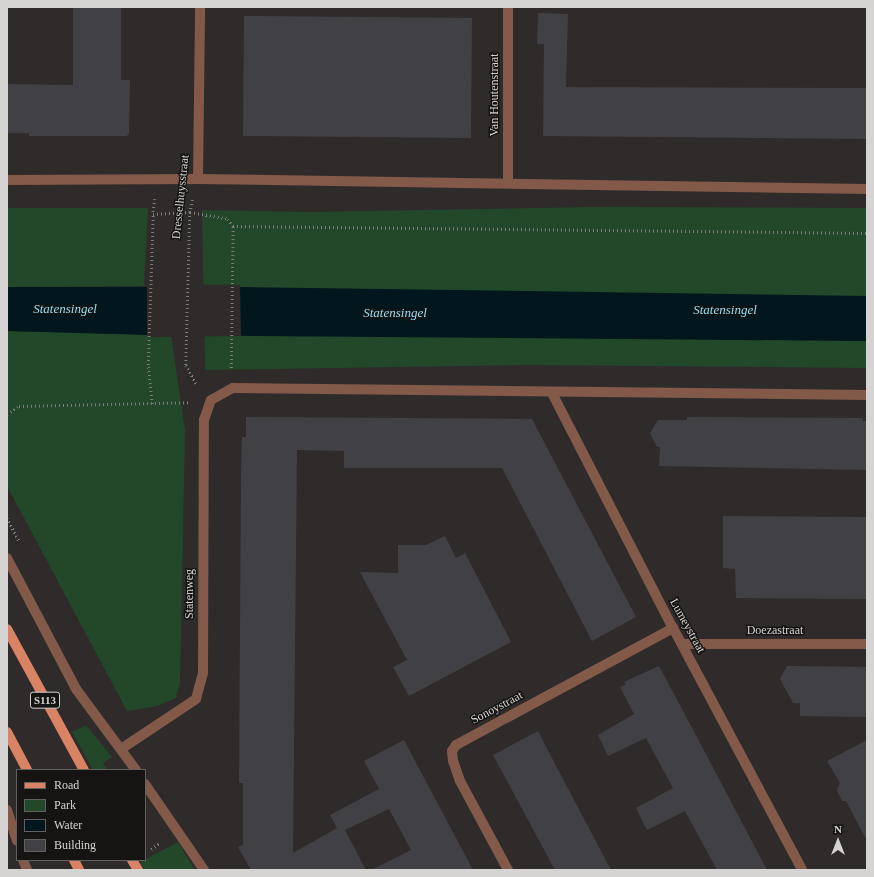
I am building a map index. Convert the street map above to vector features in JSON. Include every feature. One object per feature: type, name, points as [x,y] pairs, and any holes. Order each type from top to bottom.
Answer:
[{"type":"main road","name":"S113","points":[[7,629],[83,769]]},
{"type":"main road","points":[[7,732],[26,769]]},
{"type":"main road","points":[[74,861],[79,870]]},
{"type":"main road","points":[[133,861],[138,870]]},
{"type":"street","name":"Dresselhuysstraat","points":[[198,178],[200,7]]},
{"type":"street","name":"Van Houtenstraat","points":[[508,7],[508,183]]},
{"type":"street","points":[[7,180],[198,178],[867,189]]},
{"type":"street","points":[[211,400],[233,388],[552,393],[867,394]]},
{"type":"street","name":"Lumeystraat","points":[[552,393],[673,628],[802,870]]},
{"type":"street","name":"Statenweg","points":[[121,749],[196,699],[203,673],[204,420],[211,400]]},
{"type":"street","points":[[7,558],[76,689],[135,769]]},
{"type":"street","name":"Sonoystraat","points":[[508,870],[460,781],[453,761],[452,752],[456,745],[673,628]]},
{"type":"street","name":"Doezastraat","points":[[682,644],[867,644]]},
{"type":"street","points":[[146,785],[204,870]]},
{"type":"street","points":[[7,810],[16,837]]},
{"type":"path","name":"Dresselhuysstraat","points":[[186,365],[190,212],[198,178]]},
{"type":"path","name":"Dresselhuysstraat","points":[[152,404],[148,366],[152,233],[157,179]]},
{"type":"path","points":[[153,214],[190,212],[228,219],[233,226],[231,364]]},
{"type":"path","points":[[233,226],[867,233]]},
{"type":"path","points":[[7,414],[19,406],[152,404],[211,400]]},
{"type":"green space","points":[[594,207],[867,208],[867,296],[816,296],[243,333],[867,341],[867,368],[531,365],[205,370],[202,210],[310,212]]},
{"type":"green space","points":[[7,208],[148,208],[144,286],[7,287]]},
{"type":"green space","points":[[7,331],[171,335],[185,430],[180,683],[176,698],[157,706],[127,711],[7,486]]},
{"type":"green space","points":[[86,725],[112,757],[103,763],[106,769],[92,769],[72,732]]},
{"type":"green space","points":[[178,842],[195,870],[144,870],[140,862],[146,861],[146,859]]},
{"type":"water","name":"Statensingel","points":[[7,287],[245,287],[867,296],[867,341],[149,335],[7,331]]},
{"type":"pier","points":[[147,284],[240,285],[241,336],[147,337]]},
{"type":"building","points":[[73,7],[121,7],[121,80],[130,80],[129,133],[127,136],[29,136],[29,133],[7,133],[7,84],[73,85]]},
{"type":"building","points":[[538,13],[568,14],[566,87],[867,88],[867,139],[543,136],[544,44],[537,44]]},
{"type":"building","points":[[244,16],[472,18],[471,138],[243,136]]},
{"type":"building","points":[[246,417],[532,419],[636,617],[592,641],[502,468],[344,468],[344,451],[297,450],[293,853],[337,828],[330,815],[379,789],[364,761],[404,740],[473,870],[371,870],[411,850],[389,809],[345,830],[366,870],[251,870],[238,847],[243,845],[243,783],[239,783],[241,474],[242,437],[246,437]]},
{"type":"building","points":[[687,417],[863,418],[863,421],[867,421],[867,470],[659,466],[660,447],[657,447],[650,433],[658,420],[687,420]]},
{"type":"building","points":[[723,516],[867,517],[867,599],[736,598],[735,569],[723,568]]},
{"type":"building","points":[[445,536],[456,558],[465,553],[511,642],[409,696],[393,667],[407,660],[360,572],[398,573],[398,545],[426,545]]},
{"type":"building","points":[[659,666],[767,870],[717,870],[685,811],[647,830],[636,808],[673,788],[646,738],[608,756],[598,735],[634,714],[620,687],[626,684],[624,682]]},
{"type":"building","points":[[787,666],[867,667],[867,717],[800,716],[800,703],[793,703],[780,679]]},
{"type":"building","points":[[538,731],[611,870],[555,870],[493,755]]},
{"type":"building","points":[[867,740],[867,841],[846,801],[842,801],[837,790],[840,783],[827,761]]}]
